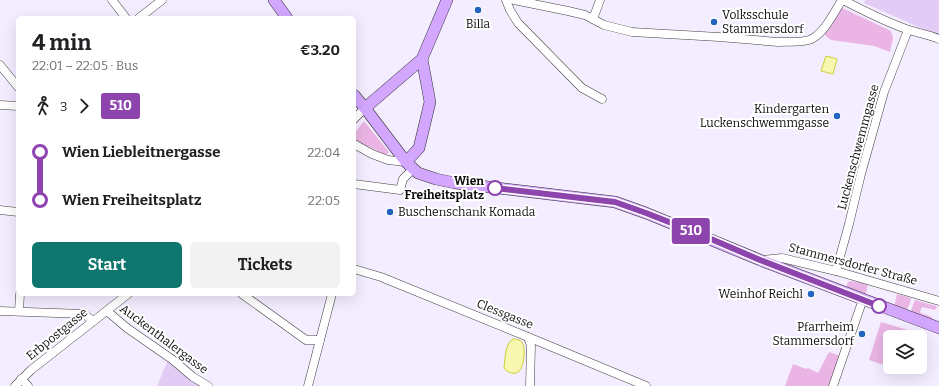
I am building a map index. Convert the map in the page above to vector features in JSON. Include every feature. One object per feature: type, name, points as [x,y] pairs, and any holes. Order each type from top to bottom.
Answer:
[{"type":"main road","points":[[274,0],[286,16]]},
{"type":"main road","points":[[365,108],[422,59],[447,0]]},
{"type":"main road","points":[[356,97],[410,165],[419,148],[430,102],[422,59]]},
{"type":"main road","name":"Stammersdorfer Straße","points":[[410,165],[418,173],[436,179],[456,183],[615,202],[654,216],[760,260],[939,328]]},
{"type":"street","points":[[112,0],[124,16]]},
{"type":"street","points":[[142,16],[162,0]]},
{"type":"street","points":[[506,0],[518,23],[582,88],[602,99]]},
{"type":"street","points":[[514,0],[585,15],[604,25],[632,32],[778,42],[809,40],[820,32],[828,23],[842,0],[908,30],[929,35],[939,40]]},
{"type":"street","points":[[593,19],[600,0]]},
{"type":"street","name":"Luckenschwemmgasse","points":[[836,271],[884,92],[908,30]]},
{"type":"street","points":[[0,65],[16,85]]},
{"type":"street","points":[[0,105],[16,106]]},
{"type":"street","points":[[356,117],[365,108]]},
{"type":"street","points":[[356,145],[372,154],[388,160],[410,165],[403,179],[400,190],[356,184]]},
{"type":"street","points":[[0,210],[16,212]]},
{"type":"street","name":"Stammersdorfer Straße","points":[[760,260],[782,258],[836,271],[939,301]]},
{"type":"street","name":"Clessgasse","points":[[356,270],[381,277],[646,386]]},
{"type":"street","points":[[19,311],[20,296]]},
{"type":"street","name":"Erbpostgasse","points":[[15,386],[31,370],[125,296]]},
{"type":"street","points":[[245,296],[306,340],[320,340]]},
{"type":"street","points":[[308,386],[331,296]]},
{"type":"street","points":[[833,386],[863,299]]},
{"type":"street","points":[[0,311],[84,314],[93,321]]},
{"type":"street","name":"Auckenthalergasse","points":[[106,311],[127,328],[173,360],[193,377],[208,386]]},
{"type":"street","points":[[528,337],[531,346],[530,386]]},
{"type":"street","points":[[21,379],[28,386]]},
{"type":"shaded area","points":[[865,0],[939,0],[939,36],[864,3]]},
{"type":"shaded area","points":[[840,7],[891,31],[893,38],[890,52],[874,46],[831,40],[827,37],[824,34]]},
{"type":"shaded area","points":[[826,56],[837,59],[833,74],[821,71]]},
{"type":"shaded area","points":[[364,121],[389,152],[386,155],[356,141],[356,131]]},
{"type":"shaded area","points":[[851,281],[868,284],[865,296],[847,289],[846,287],[848,282]]},
{"type":"shaded area","points":[[897,294],[911,298],[907,310],[894,308]]},
{"type":"shaded area","points":[[915,300],[937,307],[935,310],[922,307],[920,312],[932,317],[932,321],[910,313]]},
{"type":"shaded area","points":[[881,322],[908,330],[883,330],[883,365],[869,360]]},
{"type":"shaded area","points":[[513,339],[522,342],[524,352],[521,368],[516,373],[509,372],[504,368],[508,344]]},
{"type":"shaded area","points":[[829,352],[841,356],[831,386],[785,386],[793,364],[806,369],[808,368],[818,373]]},
{"type":"shaded area","points":[[168,360],[202,386],[157,386]]},
{"type":"bus line","name":"510","points":[[495,188],[615,202],[697,233],[760,260],[879,306]]},
{"type":"place","name":"Billa","points":[[478,10]]},
{"type":"place","name":"Volksschule Stammersdorf","points":[[714,22]]},
{"type":"place","name":"Kindergarten Luckenschwemmgasse","points":[[837,116]]},
{"type":"place","name":"Wien Freiheitsplatz","points":[[495,188]]},
{"type":"place","name":"Buschenschank Komada","points":[[390,212]]},
{"type":"place","name":"Weinhof Reichl","points":[[811,294]]},
{"type":"place","name":"Pfarrheim Stammersdorf","points":[[862,334]]}]
